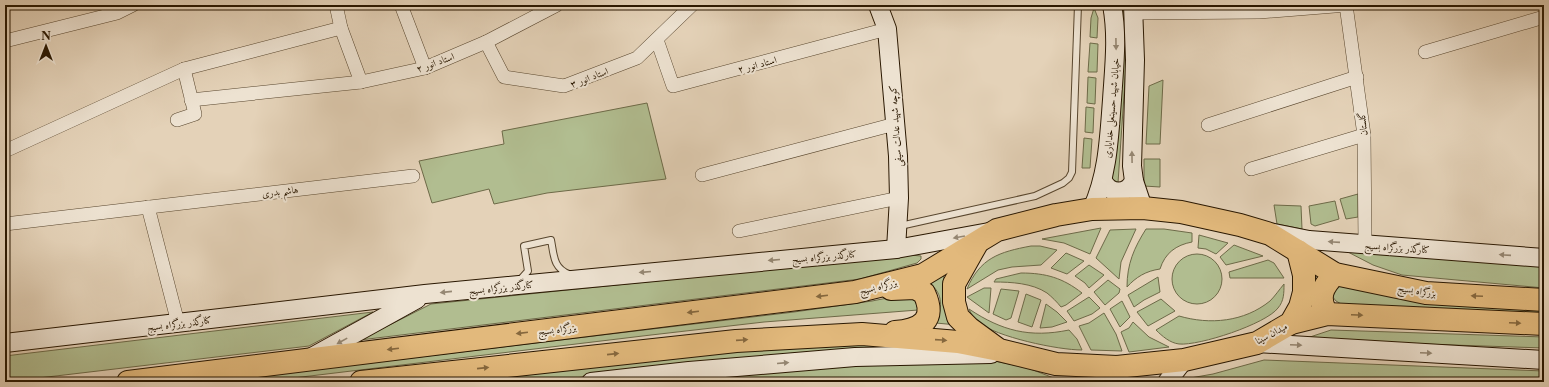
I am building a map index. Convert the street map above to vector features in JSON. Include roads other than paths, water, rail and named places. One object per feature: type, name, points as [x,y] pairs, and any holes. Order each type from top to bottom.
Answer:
[{"type":"highway","name":"میدان سینا","points":[[1092,208],[1143,208],[1181,212],[1250,228],[1270,234],[1298,251],[1304,275],[1304,292],[1300,307],[1291,323],[1257,342],[1118,374],[1056,364],[1006,352],[981,338],[958,317],[954,302],[954,284],[976,244],[997,230],[1056,214],[1092,208]]},
{"type":"highway","name":"بزرگراه بسیج","points":[[128,382],[855,292],[923,275],[976,244]]},
{"type":"highway","name":"بزرگراه بسیج","points":[[1298,251],[1335,274],[1426,293],[1544,300]]},
{"type":"highway","points":[[1327,314],[1321,305],[1323,290],[1327,282],[1335,274]]},
{"type":"highway","points":[[361,382],[736,340],[898,332],[916,328],[924,323],[928,317],[930,309],[924,293],[915,288],[855,292]]},
{"type":"highway","points":[[1291,323],[1327,314],[1544,324]]},
{"type":"highway","points":[[862,334],[958,342],[1006,352]]},
{"type":"street","points":[[5,41],[117,13],[133,5]]},
{"type":"street","points":[[336,5],[341,28],[361,82]]},
{"type":"street","points":[[401,5],[425,68]]},
{"type":"street","name":"استاد انور ۲","points":[[191,100],[361,82],[425,68],[486,42],[557,5]]},
{"type":"street","name":"استاد انور ۳","points":[[486,42],[504,77],[564,86],[637,58],[692,5]]},
{"type":"street","name":"کوچه شهید عدالت سیفی","points":[[878,5],[887,29],[898,156],[899,198],[896,249]]},
{"type":"street","name":"خیابان شهید حسینعلی خدایاری","points":[[1092,208],[1103,181],[1109,144],[1116,48],[1112,5]]},
{"type":"street","points":[[1134,9],[1258,9],[1347,5]]},
{"type":"street","name":"گلستان","points":[[1347,5],[1364,135],[1365,244]]},
{"type":"street","name":"خیابان شهید حسینعلی خدایاری","points":[[1134,9],[1132,150],[1134,181],[1143,208]]},
{"type":"street","points":[[1425,52],[1544,17]]},
{"type":"street","points":[[5,151],[184,69],[341,28]]},
{"type":"street","name":"استاد انور ۲","points":[[657,40],[673,86],[887,29]]},
{"type":"street","points":[[177,120],[195,114],[184,69]]},
{"type":"street","points":[[1208,125],[1357,77]]},
{"type":"street","points":[[702,175],[895,124]]},
{"type":"street","points":[[1251,169],[1364,135]]},
{"type":"street","name":"هاشم بدری","points":[[5,224],[413,176]]},
{"type":"street","points":[[1103,181],[1109,189],[1118,192],[1129,188],[1134,181]]},
{"type":"street","points":[[739,231],[899,198]]},
{"type":"street","points":[[148,207],[178,323]]},
{"type":"street","name":"کنارگذر بزرگراه بسیج","points":[[1250,228],[1309,240],[1544,258]]},
{"type":"street","name":"کنارگذر بزرگراه بسیج","points":[[5,343],[425,294],[896,249],[997,230]]},
{"type":"street","points":[[307,360],[425,294]]},
{"type":"street","points":[[1257,342],[1544,360]]},
{"type":"street","points":[[591,382],[689,371],[855,358],[1006,352]]},
{"type":"street","points":[[1167,382],[1184,360]]},
{"type":"lane","points":[[898,226],[1035,196],[1063,183],[1069,178],[1072,172],[1078,5]]},
{"type":"lane","points":[[508,286],[522,278],[528,270],[524,246],[551,240],[557,267],[561,271],[580,278]]}]
